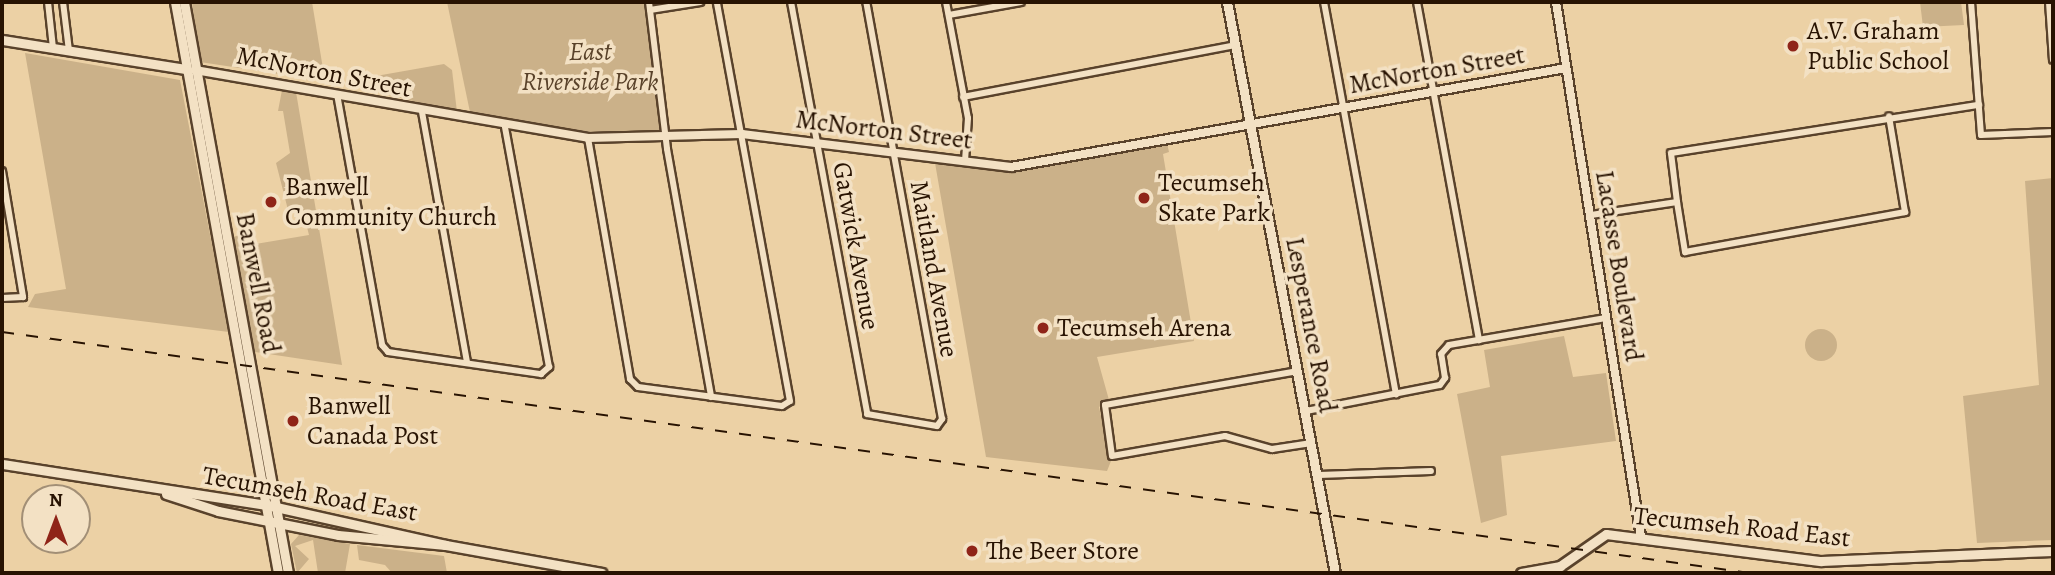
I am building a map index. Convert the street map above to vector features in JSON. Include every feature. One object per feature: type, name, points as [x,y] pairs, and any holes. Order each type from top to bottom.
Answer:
[{"type":"main road","name":"Banwell Road","points":[[175,2],[184,68],[278,573]]},
{"type":"main road","name":"Banwell Road","points":[[184,2],[288,573]]},
{"type":"main road","name":"Lesperance Road","points":[[1227,2],[1319,475],[1335,573]]},
{"type":"main road","points":[[2,40],[195,70]]},
{"type":"main road","name":"Tecumseh Road East","points":[[2,464],[166,494],[267,505],[446,545],[602,573]]},
{"type":"main road","name":"Tecumseh Road East","points":[[166,494],[169,499],[281,524],[446,545]]},
{"type":"main road","name":"Tecumseh Road East","points":[[1521,573],[1548,572],[1602,535],[1641,537],[1821,561],[2053,551]]},
{"type":"street","points":[[48,2],[53,48]]},
{"type":"street","points":[[63,2],[69,51]]},
{"type":"street","points":[[649,2],[666,136],[711,397]]},
{"type":"street","points":[[650,10],[700,2]]},
{"type":"street","points":[[588,138],[630,379],[638,387],[782,406],[790,401],[717,2]]},
{"type":"street","name":"Gatwick Avenue","points":[[791,2],[867,414],[937,426],[942,419]]},
{"type":"street","name":"Maitland Avenue","points":[[866,2],[942,419]]},
{"type":"street","points":[[946,2],[963,97],[965,161]]},
{"type":"street","points":[[949,15],[1021,2]]},
{"type":"street","points":[[1324,2],[1396,394]]},
{"type":"street","points":[[1417,2],[1479,340]]},
{"type":"street","name":"Lacasse Boulevard","points":[[1556,2],[1641,537]]},
{"type":"street","points":[[1971,2],[1981,135],[2053,132]]},
{"type":"street","points":[[2049,2],[2053,60]]},
{"type":"street","points":[[963,97],[1236,45]]},
{"type":"street","name":"McNorton Street","points":[[195,70],[337,92],[422,112],[505,127],[588,138],[741,134],[965,161],[1025,165],[1566,68]]},
{"type":"street","points":[[337,92],[382,345],[388,352],[541,374],[549,367],[505,127]]},
{"type":"street","points":[[1889,116],[1905,212],[1685,252],[1671,153],[1889,116],[1979,105]]},
{"type":"street","points":[[422,112],[467,363]]},
{"type":"street","points":[[2,171],[23,297],[2,298]]},
{"type":"street","points":[[1591,215],[1678,202]]},
{"type":"street","points":[[1306,411],[1440,385],[1445,378],[1441,354],[1449,345],[1606,318]]},
{"type":"street","points":[[1298,371],[1105,405],[1112,456],[1233,436],[1272,449],[1312,443]]},
{"type":"street","points":[[1319,475],[1431,471]]},
{"type":"green space","points":[[192,2],[312,2],[325,81],[200,62]]},
{"type":"green space","name":"East Riverside Park","points":[[447,2],[646,2],[660,134],[558,130],[471,117]]},
{"type":"green space","points":[[1920,2],[1961,2],[1964,25],[1923,27]]},
{"type":"green space","points":[[25,53],[180,80],[229,332],[28,307],[35,294],[66,289]]},
{"type":"green space","points":[[444,64],[452,70],[457,112],[369,90],[376,76]]},
{"type":"green space","points":[[282,90],[296,92],[342,365],[255,352],[233,237],[247,233],[250,245],[309,235],[302,207],[288,210],[276,163],[290,153],[283,111],[278,111]]},
{"type":"green space","points":[[1167,143],[1169,152],[1163,154],[1194,341],[1097,357],[1109,400],[1099,407],[1111,461],[1107,471],[986,457],[935,163],[1021,171]]},
{"type":"green space","points":[[2053,178],[2053,540],[1977,543],[1963,396],[2039,385],[2025,181]]},
{"type":"green space","points":[[1821,329],[1832,334],[1837,345],[1832,356],[1821,361],[1810,356],[1805,345],[1810,334]]},
{"type":"green space","points":[[1564,336],[1573,377],[1606,373],[1616,441],[1501,456],[1507,515],[1481,523],[1457,394],[1490,387],[1484,350]]},
{"type":"green space","points":[[299,535],[350,544],[345,573],[318,573],[313,540],[295,546],[309,559],[297,573],[291,544]]},
{"type":"green space","points":[[357,545],[444,556],[447,573],[392,573],[385,565],[359,560]]},
{"type":"railway","points":[[2,332],[1751,573]]},
{"type":"place","name":"A.V. Graham Public School","points":[[1793,46]]},
{"type":"place","name":"Tecumseh Skate Park","points":[[1144,198]]},
{"type":"place","name":"Banwell Community Church","points":[[271,202]]},
{"type":"place","name":"Tecumseh Arena","points":[[1043,328]]},
{"type":"place","name":"Banwell Canada Post","points":[[293,421]]},
{"type":"place","name":"The Beer Store","points":[[972,551]]}]
